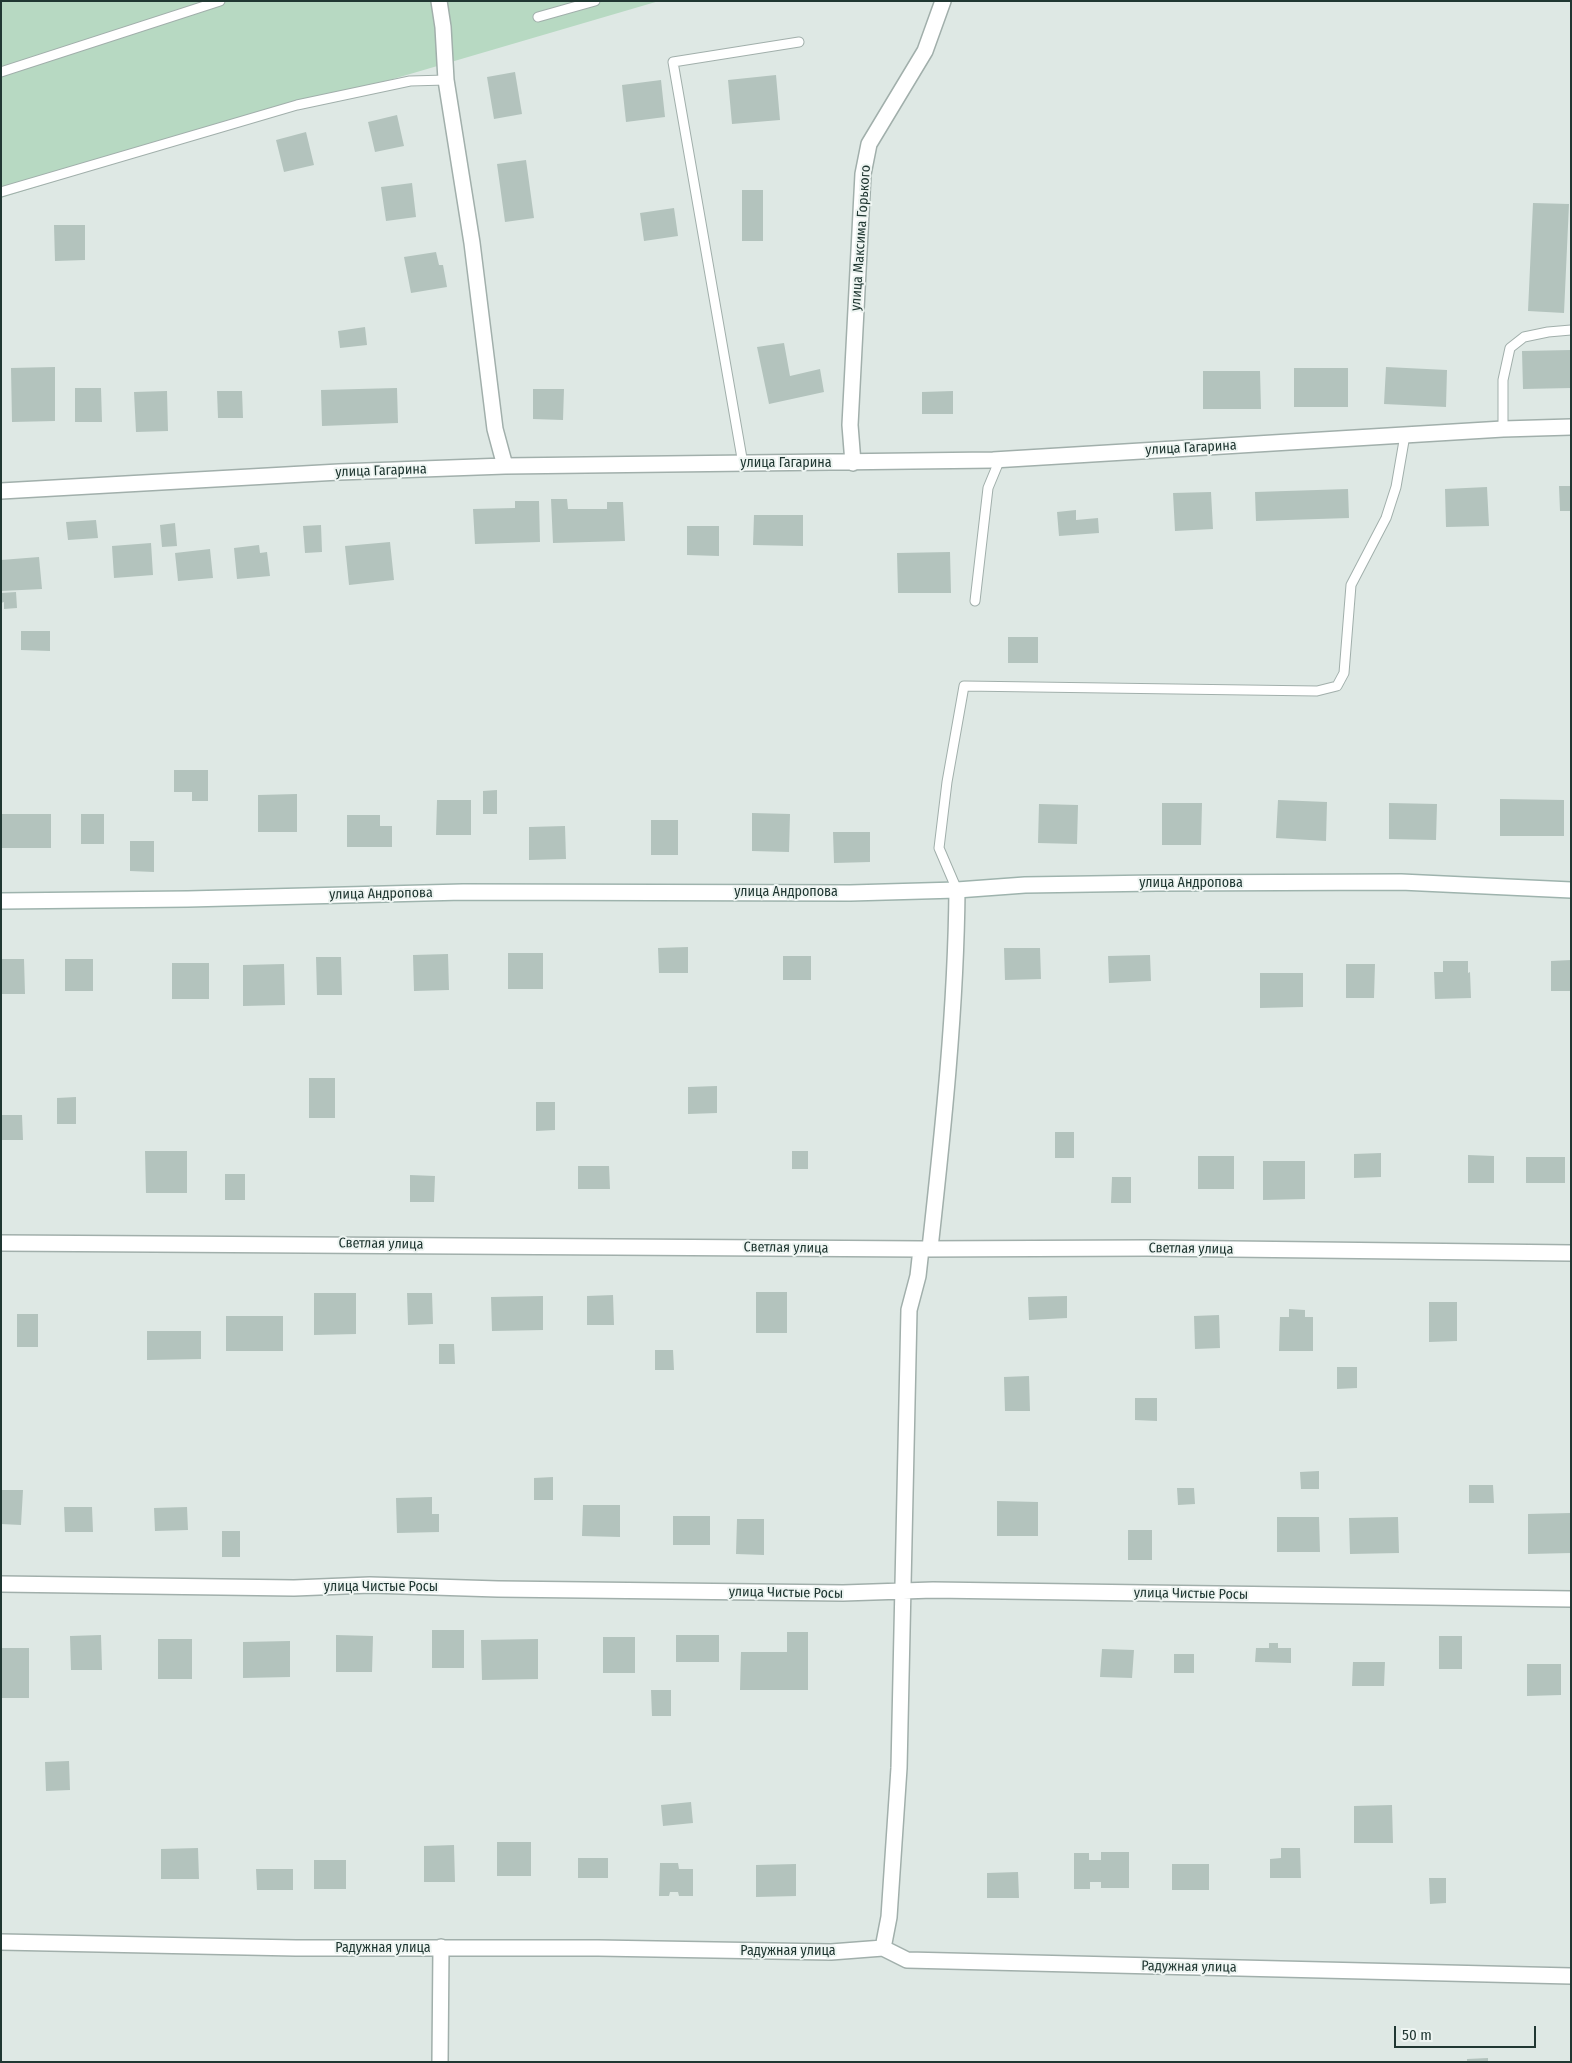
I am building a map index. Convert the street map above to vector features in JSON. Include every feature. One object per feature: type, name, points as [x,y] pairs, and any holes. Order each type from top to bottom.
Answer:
[{"type":"street","points":[[439,1],[443,27],[446,80],[472,243],[495,429],[505,466]]},
{"type":"street","name":"улица Максима Горького","points":[[853,463],[850,425],[862,174],[869,144],[925,51],[943,1]]},
{"type":"street","name":"улица Гагарина","points":[[1,491],[340,472],[505,466],[853,463],[1000,459],[1503,429],[1571,427]]},
{"type":"street","name":"улица Андропова","points":[[1,901],[188,900],[463,892],[850,893],[957,890],[1034,884],[1382,882],[1571,890]]},
{"type":"street","points":[[883,1948],[889,1917],[899,1768],[909,1310],[926,1249],[937,1187],[956,953],[957,890]]},
{"type":"street","name":"Светлая улица","points":[[1,1243],[926,1249],[1147,1248],[1571,1254]]},
{"type":"street","name":"улица Чистые Росы","points":[[1,1584],[294,1588],[370,1585],[701,1592],[794,1591],[879,1593],[934,1590],[1571,1599]]},
{"type":"street","name":"Радужная улица","points":[[1,1942],[296,1948],[830,1952],[883,1948],[907,1960],[1571,1976]]},
{"type":"street","points":[[440,1948],[440,2062]]},
{"type":"lane","points":[[1,72],[220,1]]},
{"type":"lane","points":[[538,17],[595,1]]},
{"type":"lane","points":[[743,464],[673,62],[799,42]]},
{"type":"lane","points":[[1,192],[297,105],[410,81],[446,80]]},
{"type":"lane","points":[[1503,429],[1503,380],[1510,348],[1524,337],[1571,330]]},
{"type":"lane","points":[[957,890],[938,848],[947,782],[964,686],[1317,691],[1337,686],[1344,673],[1351,585],[1386,518],[1396,487],[1405,435]]},
{"type":"lane","points":[[975,601],[988,488],[1000,459]]},
{"type":"green space","points":[[1,1],[659,1],[260,118],[1,198]]},
{"type":"building","points":[[515,72],[522,114],[494,119],[487,77]]},
{"type":"building","points":[[776,75],[780,120],[732,124],[728,80]]},
{"type":"building","points":[[661,80],[665,117],[626,122],[622,85]]},
{"type":"building","points":[[397,115],[404,146],[375,152],[368,122]]},
{"type":"building","points":[[306,132],[314,165],[284,172],[276,140]]},
{"type":"building","points":[[526,160],[534,218],[505,222],[497,164]]},
{"type":"building","points":[[412,183],[416,217],[386,221],[381,187]]},
{"type":"building","points":[[742,190],[763,190],[763,241],[742,241]]},
{"type":"building","points":[[1533,203],[1569,204],[1564,313],[1528,311]]},
{"type":"building","points":[[674,208],[678,236],[644,241],[640,213]]},
{"type":"building","points":[[54,225],[85,225],[85,260],[55,261]]},
{"type":"building","points":[[436,252],[439,265],[443,265],[447,287],[411,293],[404,257]]},
{"type":"building","points":[[365,327],[367,345],[340,348],[338,331]]},
{"type":"building","points":[[784,343],[790,376],[820,369],[824,392],[769,404],[757,347]]},
{"type":"building","points":[[1571,350],[1571,388],[1523,389],[1522,351]]},
{"type":"building","points":[[55,367],[55,421],[12,422],[11,368]]},
{"type":"building","points":[[1386,367],[1447,370],[1446,407],[1384,404]]},
{"type":"building","points":[[1294,368],[1348,368],[1348,407],[1294,407]]},
{"type":"building","points":[[1203,371],[1260,371],[1261,409],[1203,409]]},
{"type":"building","points":[[75,388],[101,388],[102,422],[75,422]]},
{"type":"building","points":[[397,388],[398,423],[322,426],[321,390]]},
{"type":"building","points":[[533,389],[564,389],[563,420],[533,419]]},
{"type":"building","points":[[167,391],[168,431],[136,432],[134,392]]},
{"type":"building","points":[[217,391],[242,391],[243,418],[218,418]]},
{"type":"building","points":[[953,391],[953,414],[922,414],[922,392]]},
{"type":"building","points":[[1559,486],[1571,486],[1571,511],[1560,511]]},
{"type":"building","points":[[1487,487],[1489,526],[1446,527],[1445,489]]},
{"type":"building","points":[[1348,489],[1349,518],[1256,521],[1255,492]]},
{"type":"building","points":[[1211,492],[1213,529],[1175,531],[1173,493]]},
{"type":"building","points":[[551,499],[567,499],[568,509],[607,509],[607,502],[623,502],[625,541],[553,543]]},
{"type":"building","points":[[515,501],[539,501],[540,542],[475,544],[473,509],[515,508]]},
{"type":"building","points":[[1076,510],[1076,520],[1098,518],[1099,533],[1059,536],[1057,512]]},
{"type":"building","points":[[754,515],[803,515],[803,546],[753,545]]},
{"type":"building","points":[[96,520],[98,538],[68,540],[66,522]]},
{"type":"building","points":[[175,523],[177,546],[162,547],[160,525]]},
{"type":"building","points":[[321,525],[322,552],[305,553],[303,526]]},
{"type":"building","points":[[687,526],[719,526],[719,556],[687,555]]},
{"type":"building","points":[[390,542],[394,580],[349,585],[345,546]]},
{"type":"building","points":[[151,543],[153,575],[114,578],[112,546]]},
{"type":"building","points":[[259,545],[260,553],[267,552],[270,576],[237,579],[234,548]]},
{"type":"building","points":[[210,549],[213,578],[178,581],[175,553]]},
{"type":"building","points":[[950,552],[951,593],[898,593],[897,553]]},
{"type":"building","points":[[39,557],[42,589],[1,591],[1,560]]},
{"type":"building","points":[[16,592],[17,608],[4,609],[4,602],[1,603],[1,593]]},
{"type":"building","points":[[21,631],[50,631],[50,651],[21,650]]},
{"type":"building","points":[[1008,637],[1038,637],[1038,663],[1008,663]]},
{"type":"building","points":[[174,770],[208,770],[208,801],[192,801],[192,792],[174,792]]},
{"type":"building","points":[[497,790],[497,814],[483,814],[483,791]]},
{"type":"building","points":[[297,794],[297,832],[258,832],[258,795]]},
{"type":"building","points":[[1500,799],[1564,800],[1564,836],[1500,836]]},
{"type":"building","points":[[437,800],[471,800],[471,835],[436,835]]},
{"type":"building","points":[[1278,800],[1327,802],[1326,841],[1276,838]]},
{"type":"building","points":[[1162,803],[1202,803],[1201,845],[1162,845]]},
{"type":"building","points":[[1389,803],[1437,804],[1436,840],[1389,839]]},
{"type":"building","points":[[1039,804],[1078,805],[1077,844],[1038,843]]},
{"type":"building","points":[[752,813],[790,814],[789,852],[752,851]]},
{"type":"building","points":[[1,814],[51,814],[51,848],[1,848]]},
{"type":"building","points":[[81,814],[104,814],[104,844],[81,844]]},
{"type":"building","points":[[347,815],[380,815],[380,826],[392,826],[392,847],[347,847]]},
{"type":"building","points":[[651,820],[678,820],[678,855],[651,855]]},
{"type":"building","points":[[565,826],[566,859],[529,860],[529,827]]},
{"type":"building","points":[[833,832],[870,832],[870,862],[834,863]]},
{"type":"building","points":[[130,841],[154,841],[154,872],[130,871]]},
{"type":"building","points":[[688,947],[688,973],[659,973],[658,948]]},
{"type":"building","points":[[1004,948],[1040,948],[1041,979],[1005,980]]},
{"type":"building","points":[[508,953],[543,953],[543,989],[508,989]]},
{"type":"building","points":[[448,954],[449,990],[414,991],[413,955]]},
{"type":"building","points":[[1150,955],[1151,981],[1109,983],[1108,956]]},
{"type":"building","points":[[783,956],[811,956],[811,980],[783,980]]},
{"type":"building","points":[[316,957],[341,957],[342,995],[317,995]]},
{"type":"building","points":[[1,959],[24,959],[25,994],[1,994]]},
{"type":"building","points":[[65,959],[93,959],[93,991],[65,991]]},
{"type":"building","points":[[1571,960],[1571,991],[1551,991],[1551,961]]},
{"type":"building","points":[[1443,961],[1468,961],[1471,998],[1435,999],[1434,972],[1443,972]]},
{"type":"building","points":[[172,963],[209,963],[209,999],[172,999]]},
{"type":"building","points":[[284,964],[285,1005],[243,1006],[243,965]]},
{"type":"building","points":[[1346,964],[1375,964],[1374,998],[1346,998]]},
{"type":"building","points":[[1260,973],[1303,973],[1303,1007],[1260,1008]]},
{"type":"building","points":[[309,1078],[335,1078],[335,1118],[309,1118]]},
{"type":"building","points":[[717,1086],[717,1113],[688,1114],[688,1087]]},
{"type":"building","points":[[76,1097],[76,1124],[57,1124],[57,1098]]},
{"type":"building","points":[[536,1102],[555,1102],[555,1130],[536,1131]]},
{"type":"building","points":[[1,1115],[22,1115],[23,1140],[1,1140]]},
{"type":"building","points":[[1055,1132],[1074,1132],[1074,1158],[1055,1158]]},
{"type":"building","points":[[145,1151],[187,1151],[187,1193],[146,1193]]},
{"type":"building","points":[[792,1151],[808,1151],[808,1169],[792,1169]]},
{"type":"building","points":[[1381,1153],[1381,1177],[1354,1178],[1354,1154]]},
{"type":"building","points":[[1468,1155],[1494,1156],[1494,1183],[1468,1183]]},
{"type":"building","points":[[1198,1156],[1234,1156],[1234,1189],[1198,1189]]},
{"type":"building","points":[[1526,1157],[1565,1157],[1565,1183],[1526,1183]]},
{"type":"building","points":[[1263,1161],[1305,1161],[1305,1199],[1263,1200]]},
{"type":"building","points":[[578,1166],[609,1166],[610,1189],[578,1189]]},
{"type":"building","points":[[225,1174],[245,1174],[245,1200],[225,1200]]},
{"type":"building","points":[[410,1175],[435,1176],[434,1202],[410,1202]]},
{"type":"building","points":[[1112,1177],[1131,1177],[1131,1203],[1111,1203]]},
{"type":"building","points":[[756,1292],[787,1292],[787,1333],[756,1333]]},
{"type":"building","points":[[314,1293],[356,1293],[356,1334],[314,1335]]},
{"type":"building","points":[[407,1293],[432,1293],[433,1324],[408,1325]]},
{"type":"building","points":[[613,1295],[614,1325],[587,1325],[587,1296]]},
{"type":"building","points":[[543,1296],[543,1330],[492,1331],[491,1297]]},
{"type":"building","points":[[1067,1296],[1067,1318],[1029,1320],[1028,1297]]},
{"type":"building","points":[[1429,1302],[1457,1302],[1457,1341],[1429,1342]]},
{"type":"building","points":[[1289,1309],[1305,1310],[1305,1317],[1313,1317],[1313,1351],[1279,1351],[1280,1317],[1289,1317]]},
{"type":"building","points":[[17,1314],[38,1314],[38,1347],[17,1347]]},
{"type":"building","points":[[1219,1315],[1220,1348],[1195,1349],[1194,1316]]},
{"type":"building","points":[[226,1316],[283,1316],[283,1351],[226,1351]]},
{"type":"building","points":[[147,1331],[201,1331],[201,1359],[147,1360]]},
{"type":"building","points":[[439,1344],[454,1344],[455,1364],[439,1364]]},
{"type":"building","points":[[655,1350],[673,1350],[674,1370],[655,1370]]},
{"type":"building","points":[[1337,1367],[1357,1367],[1357,1388],[1337,1389]]},
{"type":"building","points":[[1029,1376],[1030,1411],[1005,1411],[1004,1377]]},
{"type":"building","points":[[1135,1398],[1157,1398],[1157,1421],[1135,1420]]},
{"type":"building","points":[[1319,1471],[1319,1489],[1301,1489],[1300,1472]]},
{"type":"building","points":[[553,1477],[553,1500],[534,1500],[534,1478]]},
{"type":"building","points":[[1469,1485],[1493,1485],[1494,1503],[1469,1503]]},
{"type":"building","points":[[1177,1488],[1194,1488],[1195,1504],[1178,1505]]},
{"type":"building","points":[[1,1490],[23,1490],[21,1525],[1,1524]]},
{"type":"building","points":[[432,1497],[432,1514],[439,1514],[439,1532],[397,1533],[396,1498]]},
{"type":"building","points":[[997,1501],[1038,1502],[1038,1536],[997,1536]]},
{"type":"building","points":[[583,1505],[620,1505],[620,1537],[582,1536]]},
{"type":"building","points":[[64,1507],[92,1507],[93,1532],[65,1532]]},
{"type":"building","points":[[187,1507],[188,1530],[155,1531],[154,1508]]},
{"type":"building","points":[[1571,1513],[1571,1553],[1528,1554],[1528,1514]]},
{"type":"building","points":[[673,1516],[710,1516],[710,1545],[673,1545]]},
{"type":"building","points":[[1277,1517],[1319,1517],[1320,1552],[1277,1552]]},
{"type":"building","points":[[1398,1517],[1399,1553],[1350,1554],[1349,1518]]},
{"type":"building","points":[[737,1519],[764,1519],[764,1555],[736,1554]]},
{"type":"building","points":[[1128,1530],[1152,1530],[1152,1560],[1128,1560]]},
{"type":"building","points":[[222,1531],[240,1531],[240,1557],[222,1557]]},
{"type":"building","points":[[432,1630],[464,1630],[464,1668],[432,1668]]},
{"type":"building","points":[[787,1632],[808,1632],[808,1690],[740,1690],[741,1652],[787,1652]]},
{"type":"building","points":[[101,1635],[102,1670],[71,1670],[70,1636]]},
{"type":"building","points":[[336,1635],[373,1636],[372,1672],[336,1672]]},
{"type":"building","points":[[676,1635],[719,1635],[719,1662],[676,1662]]},
{"type":"building","points":[[1439,1636],[1462,1636],[1462,1669],[1439,1669]]},
{"type":"building","points":[[603,1637],[635,1637],[635,1673],[603,1673]]},
{"type":"building","points":[[158,1639],[192,1639],[192,1679],[158,1679]]},
{"type":"building","points":[[538,1639],[538,1679],[482,1680],[481,1640]]},
{"type":"building","points":[[290,1641],[290,1677],[243,1678],[243,1642]]},
{"type":"building","points":[[1269,1643],[1278,1643],[1278,1648],[1291,1648],[1291,1663],[1255,1662],[1256,1648],[1269,1648]]},
{"type":"building","points":[[1,1648],[29,1648],[29,1698],[1,1698]]},
{"type":"building","points":[[1102,1649],[1134,1650],[1132,1678],[1100,1677]]},
{"type":"building","points":[[1174,1654],[1194,1654],[1194,1673],[1174,1673]]},
{"type":"building","points":[[1353,1662],[1385,1662],[1384,1686],[1352,1686]]},
{"type":"building","points":[[1527,1664],[1561,1664],[1561,1695],[1527,1696]]},
{"type":"building","points":[[651,1690],[671,1690],[671,1716],[652,1716]]},
{"type":"building","points":[[69,1761],[70,1790],[46,1791],[45,1762]]},
{"type":"building","points":[[691,1802],[693,1823],[663,1826],[661,1805]]},
{"type":"building","points":[[1392,1805],[1393,1843],[1354,1843],[1354,1806]]},
{"type":"building","points":[[497,1842],[531,1842],[531,1876],[497,1876]]},
{"type":"building","points":[[454,1845],[455,1882],[424,1882],[424,1846]]},
{"type":"building","points":[[198,1848],[199,1879],[161,1879],[161,1849]]},
{"type":"building","points":[[1281,1848],[1300,1848],[1301,1878],[1270,1878],[1270,1859],[1281,1858]]},
{"type":"building","points":[[1101,1852],[1129,1852],[1129,1888],[1101,1888],[1101,1882],[1090,1882],[1090,1889],[1074,1889],[1074,1853],[1089,1853],[1089,1860],[1101,1860]]},
{"type":"building","points":[[578,1858],[608,1858],[608,1878],[578,1878]]},
{"type":"building","points":[[314,1860],[346,1860],[346,1889],[314,1889]]},
{"type":"building","points":[[660,1863],[678,1863],[679,1869],[693,1869],[693,1896],[679,1896],[678,1892],[670,1892],[669,1896],[659,1896]]},
{"type":"building","points":[[796,1864],[796,1896],[756,1897],[756,1865]]},
{"type":"building","points":[[1172,1864],[1209,1864],[1209,1890],[1172,1890]]},
{"type":"building","points":[[256,1869],[293,1869],[293,1890],[257,1890]]},
{"type":"building","points":[[1018,1872],[1019,1898],[987,1898],[987,1873]]},
{"type":"building","points":[[1429,1878],[1446,1878],[1446,1903],[1430,1904]]},
{"type":"building","points":[[1488,2058],[1488,2062],[1467,2062],[1467,2059]]}]
